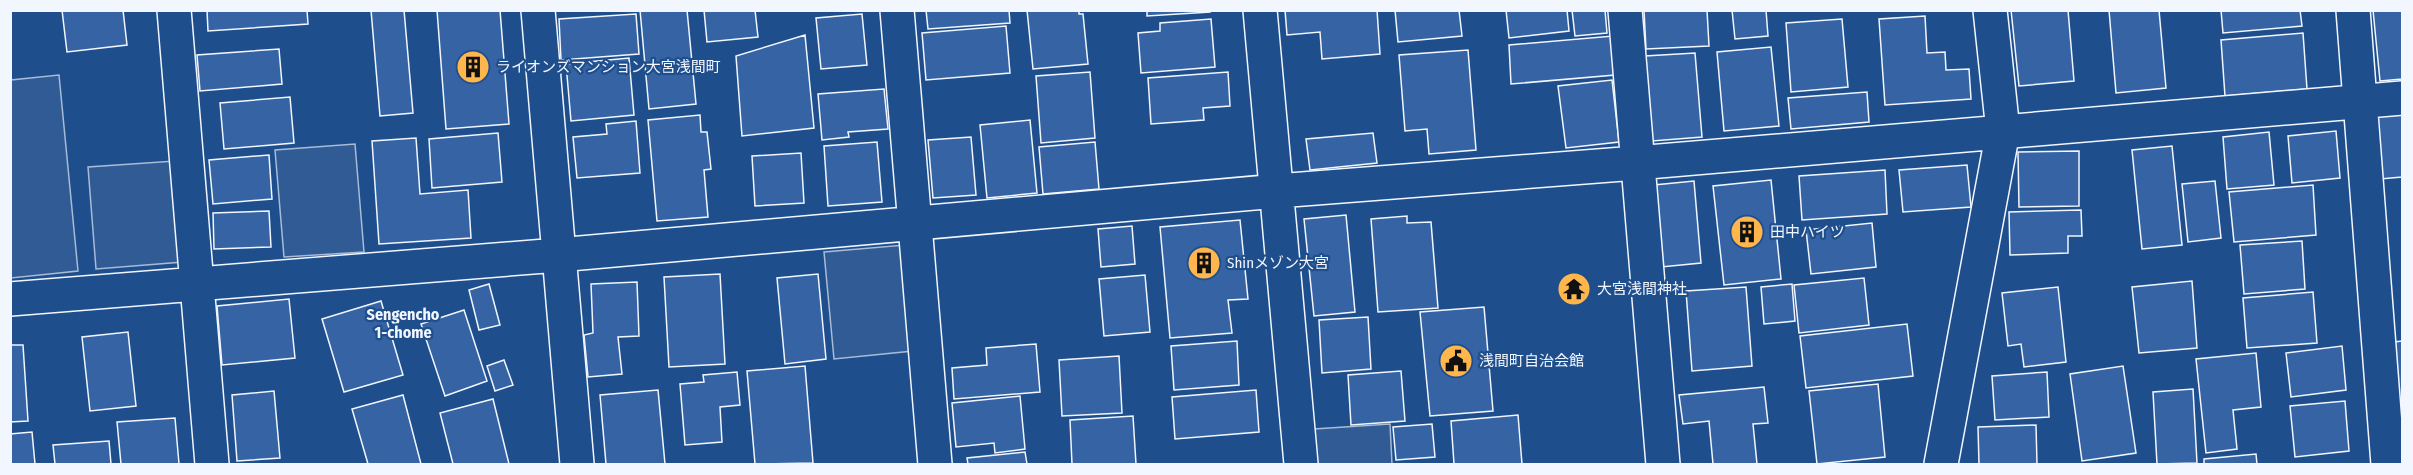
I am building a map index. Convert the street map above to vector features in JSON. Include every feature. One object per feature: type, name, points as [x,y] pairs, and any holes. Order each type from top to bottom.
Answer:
[{"type":"street","points":[[174,10],[212,465]]},
{"type":"street","points":[[538,10],[577,465]]},
{"type":"street","points":[[897,10],[935,465]]},
{"type":"street","points":[[1260,10],[1301,465]]},
{"type":"street","points":[[1625,10],[1663,465]]},
{"type":"street","points":[[1941,465],[2003,131],[1990,10]]},
{"type":"street","points":[[2353,10],[2388,465]]},
{"type":"street","points":[[10,299],[558,255],[1277,191],[2403,98]]},
{"type":"shaded area","points":[[59,75],[78,271],[11,278],[11,80]]},
{"type":"shaded area","points":[[355,144],[364,252],[284,257],[275,150]]},
{"type":"shaded area","points":[[175,161],[183,262],[96,269],[88,167]]},
{"type":"shaded area","points":[[905,245],[913,351],[834,359],[824,252]]},
{"type":"shaded area","points":[[1390,424],[1392,464],[1317,464],[1314,429]]},
{"type":"building","points":[[62,10],[123,10],[127,45],[67,52]]},
{"type":"building","points":[[207,10],[307,10],[308,24],[208,31]]},
{"type":"building","points":[[371,10],[404,10],[413,113],[380,116]]},
{"type":"building","name":"ライオンズマンション大宮浅間町","points":[[437,10],[500,10],[509,124],[446,129]]},
{"type":"building","points":[[640,10],[687,10],[696,104],[649,109]]},
{"type":"building","points":[[704,10],[755,10],[758,37],[707,42]]},
{"type":"building","points":[[926,10],[1009,10],[1010,23],[928,29]]},
{"type":"building","points":[[1027,10],[1079,10],[1079,14],[1083,14],[1088,64],[1033,69]]},
{"type":"building","points":[[1147,10],[1210,10],[1210,12],[1147,16]]},
{"type":"building","points":[[1285,10],[1377,10],[1380,54],[1322,59],[1320,32],[1287,35]]},
{"type":"building","points":[[1395,10],[1459,10],[1462,36],[1398,42]]},
{"type":"building","points":[[1506,10],[1567,10],[1569,31],[1509,38]]},
{"type":"building","points":[[1572,10],[1605,10],[1607,33],[1575,36]]},
{"type":"building","points":[[1644,10],[1707,10],[1709,46],[1646,49]]},
{"type":"building","points":[[1732,10],[1766,10],[1768,36],[1735,39]]},
{"type":"building","points":[[2011,10],[2068,10],[2074,81],[2019,86]]},
{"type":"building","points":[[2109,10],[2159,10],[2166,88],[2116,93]]},
{"type":"building","points":[[2221,10],[2300,10],[2302,26],[2223,33]]},
{"type":"building","points":[[2373,10],[2402,10],[2402,79],[2380,81]]},
{"type":"building","points":[[636,14],[639,54],[561,60],[559,19]]},
{"type":"building","points":[[862,14],[867,65],[821,69],[816,18]]},
{"type":"building","points":[[1925,16],[1927,53],[1945,52],[1946,70],[1969,69],[1971,99],[1885,105],[1879,19]]},
{"type":"building","points":[[1211,19],[1215,67],[1141,73],[1138,33],[1160,31],[1160,23]]},
{"type":"building","points":[[1842,19],[1848,87],[1791,92],[1786,23]]},
{"type":"building","points":[[1006,26],[1010,73],[926,80],[922,33]]},
{"type":"building","points":[[2303,33],[2307,89],[2225,96],[2221,40]]},
{"type":"building","points":[[805,35],[814,128],[742,136],[736,56]]},
{"type":"building","points":[[1613,36],[1615,75],[1511,84],[1509,45]]},
{"type":"building","points":[[1771,47],[1779,126],[1724,131],[1717,52]]},
{"type":"building","points":[[279,49],[282,84],[200,91],[197,55]]},
{"type":"building","points":[[1468,50],[1476,150],[1429,154],[1427,129],[1405,131],[1399,55]]},
{"type":"building","points":[[1695,53],[1702,137],[1652,141],[1645,56]]},
{"type":"building","points":[[629,58],[634,115],[571,121],[566,64]]},
{"type":"building","points":[[1090,72],[1095,138],[1041,143],[1036,76]]},
{"type":"building","points":[[1228,72],[1230,106],[1203,108],[1204,120],[1151,124],[1148,78]]},
{"type":"building","points":[[1612,80],[1619,142],[1566,148],[1558,86]]},
{"type":"building","points":[[884,89],[888,129],[848,132],[849,137],[822,140],[818,94]]},
{"type":"building","points":[[1867,92],[1869,122],[1791,129],[1788,98]]},
{"type":"building","points":[[290,97],[294,143],[224,149],[220,103]]},
{"type":"building","points":[[2402,102],[2402,177],[2380,179],[2375,104]]},
{"type":"building","points":[[700,115],[701,132],[707,132],[711,169],[704,170],[708,217],[657,221],[648,120]]},
{"type":"building","points":[[1030,120],[1037,193],[987,198],[980,125]]},
{"type":"building","points":[[636,121],[640,173],[577,178],[573,137],[607,134],[606,124]]},
{"type":"building","points":[[2336,131],[2340,178],[2292,183],[2288,136]]},
{"type":"building","points":[[2269,132],[2274,185],[2227,189],[2223,137]]},
{"type":"building","points":[[498,133],[502,182],[432,188],[429,139]]},
{"type":"building","points":[[1373,133],[1377,163],[1310,170],[1306,139]]},
{"type":"building","points":[[971,137],[976,195],[933,198],[928,140]]},
{"type":"building","points":[[416,138],[420,194],[468,190],[471,238],[379,244],[372,141]]},
{"type":"building","points":[[877,142],[882,202],[828,206],[824,146]]},
{"type":"building","points":[[1095,142],[1099,189],[1043,194],[1039,147]]},
{"type":"building","points":[[2172,146],[2182,245],[2142,249],[2132,150]]},
{"type":"building","points":[[2079,151],[2079,206],[2019,207],[2018,152]]},
{"type":"building","points":[[801,153],[804,203],[755,206],[752,156]]},
{"type":"building","points":[[269,155],[272,199],[213,204],[209,160]]},
{"type":"building","points":[[1967,165],[1971,207],[1903,212],[1899,170]]},
{"type":"building","points":[[1885,170],[1887,214],[1802,220],[1799,176]]},
{"type":"building","name":"田中ハイツ","points":[[1771,180],[1781,279],[1724,285],[1713,186]]},
{"type":"building","points":[[1694,181],[1701,263],[1661,267],[1654,185]]},
{"type":"building","points":[[2215,181],[2221,238],[2188,242],[2182,184]]},
{"type":"building","points":[[2313,185],[2316,235],[2234,242],[2229,192]]},
{"type":"building","points":[[2081,210],[2082,236],[2068,236],[2068,253],[2010,255],[2009,212]]},
{"type":"building","points":[[269,211],[271,247],[214,249],[213,213]]},
{"type":"building","points":[[1346,215],[1355,312],[1314,316],[1304,219]]},
{"type":"building","points":[[1407,216],[1407,223],[1431,222],[1438,308],[1378,312],[1371,219]]},
{"type":"building","name":"Shinメゾン大宮","points":[[1240,220],[1248,299],[1228,300],[1232,333],[1170,338],[1160,227]]},
{"type":"building","points":[[1872,223],[1876,267],[1811,274],[1806,230]]},
{"type":"building","points":[[1132,226],[1135,264],[1101,267],[1098,229]]},
{"type":"building","points":[[2302,241],[2305,289],[2244,294],[2240,245]]},
{"type":"building","points":[[720,274],[725,364],[669,367],[664,277]]},
{"type":"building","points":[[818,274],[826,359],[785,364],[777,278]]},
{"type":"building","points":[[1145,275],[1150,332],[1104,336],[1099,279]]},
{"type":"building","points":[[1864,278],[1869,325],[1799,333],[1794,285]]},
{"type":"building","points":[[2192,281],[2197,348],[2139,353],[2132,287]]},
{"type":"building","points":[[637,282],[639,336],[618,337],[622,374],[588,377],[584,335],[593,333],[591,284]]},
{"type":"building","points":[[489,284],[500,325],[479,330],[469,290]]},
{"type":"building","points":[[1792,284],[1795,321],[1764,324],[1761,287]]},
{"type":"building","points":[[1746,287],[1752,366],[1692,371],[1686,291]]},
{"type":"building","points":[[2058,287],[2066,362],[2024,367],[2021,344],[2008,346],[2002,293]]},
{"type":"building","points":[[2313,292],[2317,343],[2247,348],[2243,298]]},
{"type":"building","points":[[289,299],[295,358],[222,365],[217,306]]},
{"type":"building","points":[[381,301],[403,375],[344,392],[322,319]]},
{"type":"building","name":"浅間町自治会館","points":[[1484,307],[1493,411],[1430,416],[1420,312]]},
{"type":"building","points":[[464,310],[487,381],[445,396],[421,324]]},
{"type":"building","points":[[1368,317],[1371,369],[1322,373],[1319,320]]},
{"type":"building","points":[[1907,324],[1913,376],[1806,388],[1800,336]]},
{"type":"building","points":[[128,332],[136,406],[90,411],[82,337]]},
{"type":"building","points":[[1237,341],[1239,385],[1174,390],[1171,346]]},
{"type":"building","points":[[2402,341],[2402,409],[2394,342]]},
{"type":"building","points":[[1036,344],[1040,392],[954,399],[952,368],[987,365],[986,348]]},
{"type":"building","points":[[10,345],[23,345],[28,421],[10,422]]},
{"type":"building","points":[[2342,346],[2346,390],[2291,397],[2286,353]]},
{"type":"building","points":[[2256,353],[2261,407],[2233,410],[2237,449],[2206,453],[2196,359]]},
{"type":"building","points":[[1119,356],[1122,413],[1062,416],[1059,360]]},
{"type":"building","points":[[504,360],[513,385],[495,391],[487,366]]},
{"type":"building","points":[[805,366],[813,463],[755,464],[747,371]]},
{"type":"building","points":[[2123,366],[2136,453],[2082,461],[2070,374]]},
{"type":"building","points":[[1401,371],[1405,421],[1351,425],[1348,375]]},
{"type":"building","points":[[737,372],[740,405],[720,407],[722,442],[685,445],[680,384],[704,382],[703,375]]},
{"type":"building","points":[[2047,372],[2049,417],[1995,420],[1992,376]]},
{"type":"building","points":[[1878,384],[1885,457],[1817,464],[1809,391]]},
{"type":"building","points":[[1764,387],[1768,423],[1753,424],[1757,464],[1713,464],[1709,421],[1683,424],[1679,395]]},
{"type":"building","points":[[2193,389],[2197,463],[2157,464],[2153,392]]},
{"type":"building","points":[[658,390],[665,464],[606,464],[600,395]]},
{"type":"building","points":[[1256,390],[1259,432],[1175,439],[1172,397]]},
{"type":"building","points":[[274,391],[280,458],[237,461],[232,395]]},
{"type":"building","points":[[403,395],[421,464],[368,464],[352,409]]},
{"type":"building","points":[[1020,396],[1025,449],[995,453],[994,443],[956,447],[952,403]]},
{"type":"building","points":[[493,399],[509,464],[453,464],[440,413]]},
{"type":"building","points":[[2345,401],[2349,451],[2295,457],[2290,406]]},
{"type":"building","points":[[1518,415],[1522,464],[1454,464],[1451,421]]},
{"type":"building","points":[[1133,416],[1136,464],[1072,464],[1070,420]]},
{"type":"building","points":[[175,418],[179,464],[121,464],[117,422]]},
{"type":"building","points":[[1432,424],[1435,457],[1396,460],[1393,427]]},
{"type":"building","points":[[2036,425],[2037,464],[1979,464],[1978,427]]},
{"type":"building","points":[[32,432],[35,464],[10,464],[10,434]]},
{"type":"building","points":[[109,441],[111,464],[55,464],[53,445]]},
{"type":"building","points":[[1025,452],[1027,464],[968,464],[967,458]]},
{"type":"building","points":[[2256,454],[2257,464],[2204,464],[2204,459]]},
{"type":"place","name":"ライオンズマンション大宮浅間町","points":[[473,67]]},
{"type":"place","name":"田中ハイツ","points":[[1747,232]]},
{"type":"place","name":"Shinメゾン大宮","points":[[1204,263]]},
{"type":"place","name":"大宮浅間神社","points":[[1574,289]]},
{"type":"place","name":"浅間町自治会館","points":[[1456,361]]},
{"type":"district","name":"Sengencho 1-chome","points":[[403,323]]}]
